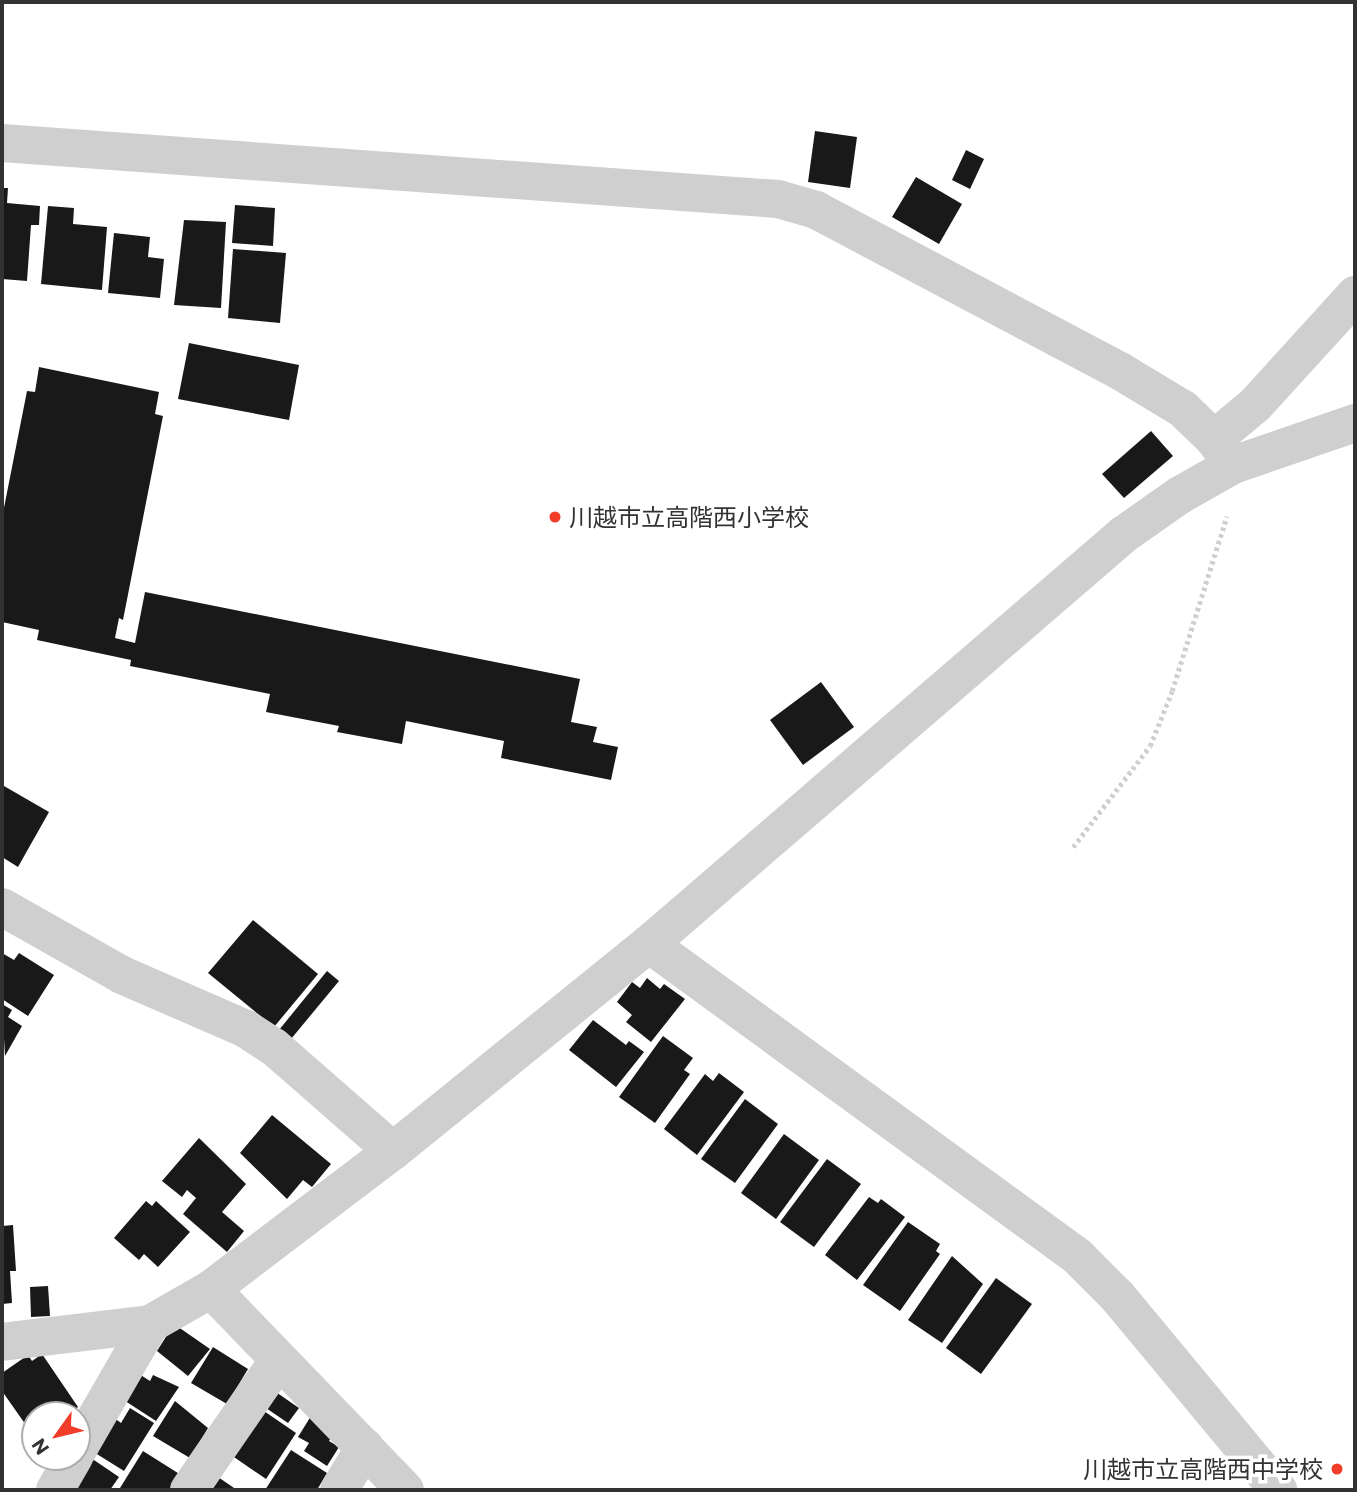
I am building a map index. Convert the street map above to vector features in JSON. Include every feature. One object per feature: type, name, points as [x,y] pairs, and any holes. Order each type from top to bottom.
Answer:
[{"type":"street","points":[[2,143],[778,199],[816,209],[1119,370],[1183,409],[1224,452]]},
{"type":"street","points":[[2,1342],[150,1324],[211,1289],[393,1151],[649,944],[1123,535],[1180,495],[1224,452],[1255,405],[1355,295]]},
{"type":"street","points":[[1224,452],[1355,424]]},
{"type":"street","points":[[2,907],[121,975],[246,1029],[274,1047],[393,1151]]},
{"type":"street","points":[[649,944],[1077,1256],[1118,1297],[1278,1490]]},
{"type":"street","points":[[211,1289],[405,1490]]},
{"type":"street","points":[[91,1427],[150,1324]]},
{"type":"street","points":[[189,1490],[278,1361]]},
{"type":"street","points":[[339,1490],[365,1447]]},
{"type":"street","points":[[55,1490],[66,1471]]},
{"type":"path","points":[[1073,847],[1150,746],[1221,540],[1224,452]]},
{"type":"building","points":[[815,131],[857,137],[850,188],[808,182]]},
{"type":"building","points":[[966,150],[984,159],[970,189],[952,180]]},
{"type":"building","points":[[916,177],[962,204],[939,244],[892,217]]},
{"type":"building","points":[[2,188],[8,188],[7,203],[40,206],[39,225],[31,225],[27,281],[2,279]]},
{"type":"building","points":[[235,205],[275,208],[273,246],[232,243]]},
{"type":"building","points":[[48,206],[74,208],[73,224],[107,227],[102,290],[41,284]]},
{"type":"building","points":[[184,220],[226,222],[221,308],[174,305]]},
{"type":"building","points":[[114,233],[150,237],[148,257],[164,259],[160,298],[108,293]]},
{"type":"building","points":[[233,249],[286,253],[280,323],[228,318]]},
{"type":"building","points":[[189,343],[299,365],[289,420],[178,399]]},
{"type":"building","points":[[39,367],[159,392],[155,414],[163,416],[123,620],[119,618],[115,638],[135,643],[145,592],[580,679],[571,722],[597,727],[593,742],[618,747],[611,780],[501,758],[504,741],[406,721],[402,744],[337,732],[339,726],[266,712],[270,694],[130,666],[131,660],[37,640],[39,630],[2,622],[2,518],[27,391],[35,392]]},
{"type":"building","points":[[1151,431],[1173,456],[1124,498],[1102,474]]},
{"type":"building","points":[[821,682],[854,727],[803,765],[770,720]]},
{"type":"building","points":[[4,786],[49,812],[18,867],[2,857]]},
{"type":"building","points":[[253,920],[318,974],[274,1027],[208,973]]},
{"type":"building","points":[[2,953],[14,960],[19,953],[54,975],[28,1016],[2,999]]},
{"type":"building","points":[[327,971],[339,981],[291,1039],[279,1030]]},
{"type":"building","points":[[647,978],[660,989],[664,984],[685,999],[651,1042],[626,1022],[632,1015],[617,1002],[632,982],[640,988]]},
{"type":"building","points":[[2,1004],[12,1010],[8,1017],[22,1026],[5,1056]]},
{"type":"building","points":[[593,1020],[626,1045],[629,1041],[644,1052],[616,1087],[569,1050]]},
{"type":"building","points":[[663,1036],[693,1058],[684,1070],[690,1074],[655,1123],[619,1097]]},
{"type":"building","points":[[719,1073],[744,1092],[697,1155],[664,1129],[705,1074],[713,1081]]},
{"type":"building","points":[[745,1099],[778,1124],[735,1183],[701,1159]]},
{"type":"building","points":[[272,1115],[331,1164],[312,1187],[303,1180],[287,1199],[240,1153]]},
{"type":"building","points":[[784,1134],[819,1160],[776,1219],[741,1193]]},
{"type":"building","points":[[199,1138],[246,1184],[222,1212],[244,1231],[227,1252],[183,1214],[196,1198],[187,1190],[182,1197],[162,1181]]},
{"type":"building","points":[[827,1159],[861,1184],[814,1247],[780,1222]]},
{"type":"building","points":[[869,1197],[878,1203],[881,1199],[905,1217],[857,1280],[825,1255]]},
{"type":"building","points":[[146,1201],[152,1206],[156,1201],[190,1232],[158,1267],[144,1254],[139,1260],[114,1238]]},
{"type":"building","points":[[908,1222],[940,1244],[936,1251],[940,1254],[900,1311],[863,1285]]},
{"type":"building","points":[[13,1225],[16,1271],[10,1271],[12,1303],[2,1304],[2,1226]]},
{"type":"building","points":[[952,1256],[983,1284],[942,1343],[908,1320]]},
{"type":"building","points":[[996,1278],[1032,1304],[981,1374],[946,1348]]},
{"type":"building","points":[[48,1286],[50,1316],[31,1317],[30,1287]]},
{"type":"building","points":[[174,1324],[210,1349],[188,1376],[157,1351]]},
{"type":"building","points":[[213,1347],[248,1369],[227,1404],[191,1383]]},
{"type":"building","points":[[42,1354],[74,1401],[21,1401],[21,1418],[2,1391],[2,1373],[28,1355],[32,1361]]},
{"type":"building","points":[[136,1372],[150,1381],[153,1375],[179,1387],[156,1421],[119,1397]]},
{"type":"building","points":[[273,1390],[299,1408],[288,1423],[263,1406]]},
{"type":"building","points":[[175,1401],[208,1428],[190,1458],[153,1436]]},
{"type":"building","points":[[130,1408],[154,1423],[124,1471],[92,1451],[113,1417],[121,1423]]},
{"type":"building","points":[[261,1409],[296,1433],[266,1479],[231,1455]]},
{"type":"building","points":[[311,1416],[335,1431],[329,1441],[339,1447],[327,1466],[304,1451],[309,1443],[298,1437]]},
{"type":"building","points":[[291,1450],[327,1473],[317,1490],[265,1490]]},
{"type":"building","points":[[143,1451],[181,1475],[171,1490],[120,1488]]},
{"type":"building","points":[[91,1458],[119,1477],[110,1490],[71,1490],[83,1471],[91,1471]]},
{"type":"building","points":[[218,1477],[237,1490],[209,1490]]},
{"type":"place","name":"川越市立高階西小学校","points":[[555,517]]},
{"type":"place","name":"川越市立高階西中学校","points":[[1337,1469]]}]
